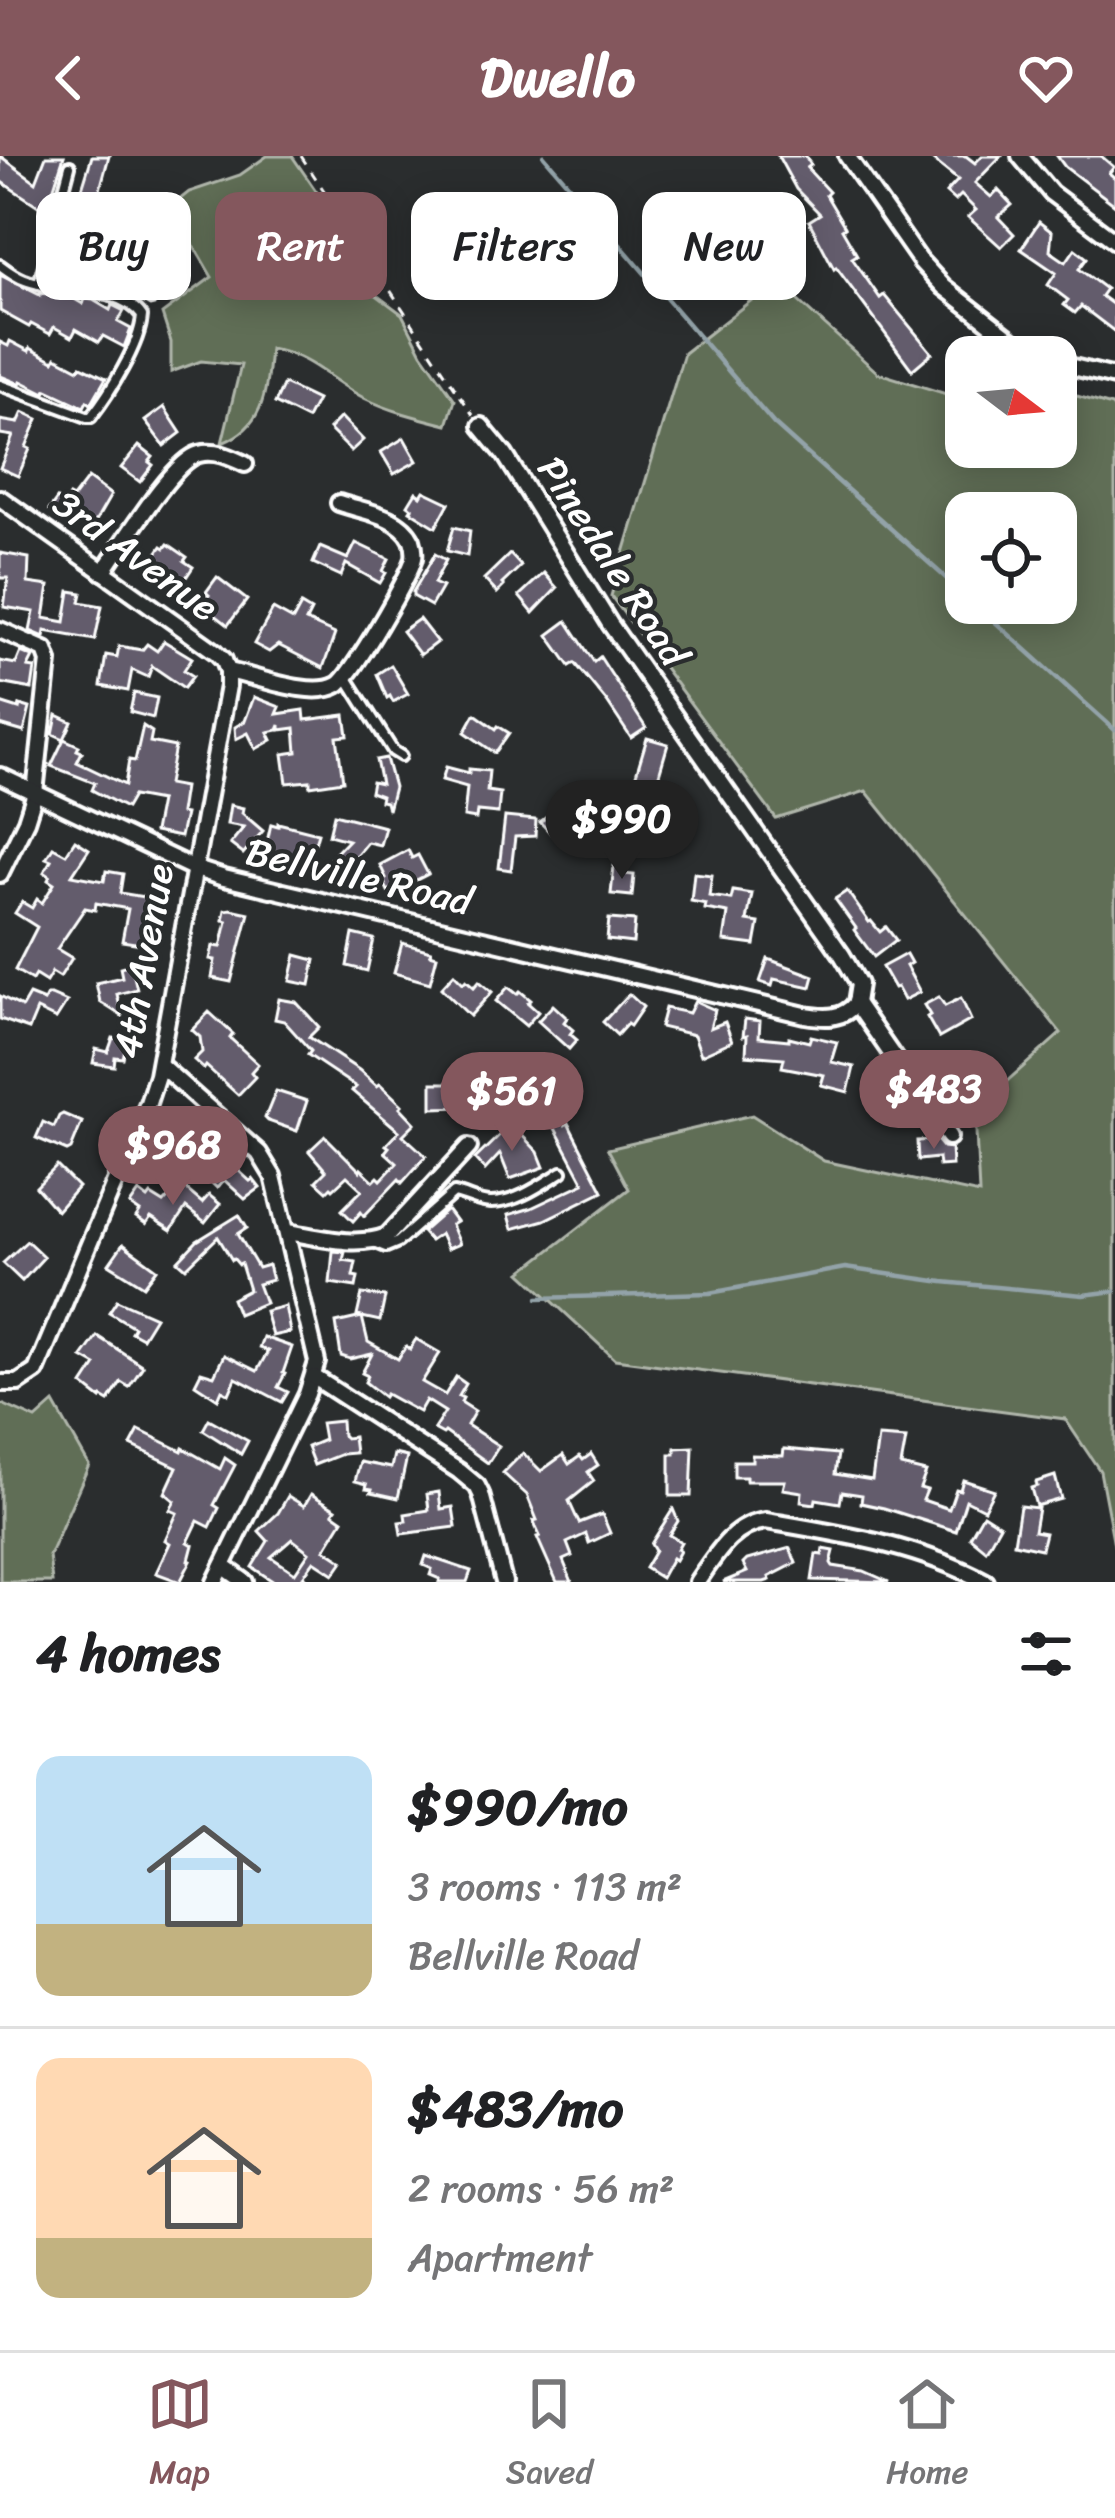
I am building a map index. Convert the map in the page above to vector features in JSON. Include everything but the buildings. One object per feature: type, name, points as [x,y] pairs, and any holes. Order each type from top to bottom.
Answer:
[{"type":"street","points":[[847,156],[944,287],[1007,336]]},
{"type":"street","points":[[1019,156],[1051,194],[1115,241]]},
{"type":"street","points":[[1077,368],[1115,376]]},
{"type":"street","name":"Pinedale Road","points":[[481,426],[506,455],[610,624],[842,955],[859,983],[856,1003],[949,1138]]},
{"type":"street","points":[[104,572],[166,482],[187,460],[200,454],[223,454],[244,464]]},
{"type":"street","name":"3rd Avenue","points":[[0,498],[216,652],[228,671]]},
{"type":"street","points":[[228,671],[311,688],[333,687],[346,676],[410,570],[415,551],[398,524],[339,503]]},
{"type":"street","points":[[0,630],[49,656],[35,793],[0,874]]},
{"type":"street","name":"4th Avenue","points":[[0,1383],[24,1381],[36,1371],[148,1103],[160,1065],[228,671]]},
{"type":"street","name":"Bellville Road","points":[[0,776],[194,868],[280,892],[793,1013],[835,1017],[856,1003]]},
{"type":"street","points":[[160,1065],[262,1156],[278,1188],[316,1355],[314,1377],[215,1582]]},
{"type":"street","points":[[288,1232],[353,1241],[387,1236],[469,1148]]},
{"type":"street","points":[[314,1377],[477,1486],[504,1582]]},
{"type":"street","points":[[697,1582],[735,1533],[766,1521],[860,1537],[928,1556],[986,1582]]},
{"type":"street","points":[[223,1566],[245,1582]]},
{"type":"lane","points":[[63,192],[70,166]]},
{"type":"lane","points":[[0,266],[36,283]]},
{"type":"lane","points":[[0,385],[88,418],[94,415],[142,327],[142,316],[124,300]]},
{"type":"lane","points":[[346,676],[401,757]]},
{"type":"lane","points":[[370,1240],[386,1247],[398,1242],[454,1192],[485,1202],[504,1201],[562,1172]]},
{"type":"path","points":[[302,156],[481,426]]},
{"type":"green space","points":[[267,156],[292,156],[317,192],[215,192],[215,300],[383,300],[402,314],[455,400],[447,425],[374,403],[309,362],[270,349],[265,392],[255,417],[237,436],[222,443],[241,365],[201,361],[171,372],[171,342],[162,314],[181,300],[191,300],[191,293],[212,277],[191,243],[189,192],[240,175]]},
{"type":"green space","points":[[752,300],[797,300],[878,373],[945,394],[945,468],[1077,468],[1077,396],[1115,410],[1115,1550],[1100,1471],[1065,1419],[615,1359],[521,1272],[629,1189],[608,1149],[752,1115],[824,1161],[979,1194],[975,1110],[1061,1033],[866,791],[776,819],[611,596],[684,353]]},
{"type":"green space","points":[[0,1403],[36,1419],[54,1403],[89,1465],[49,1556],[52,1582],[0,1582]]},
{"type":"waterway","points":[[544,156],[774,424],[945,577]]},
{"type":"waterway","points":[[997,624],[1115,730]]},
{"type":"waterway","points":[[538,1298],[710,1293],[845,1268],[1083,1295],[1115,1291]]}]
